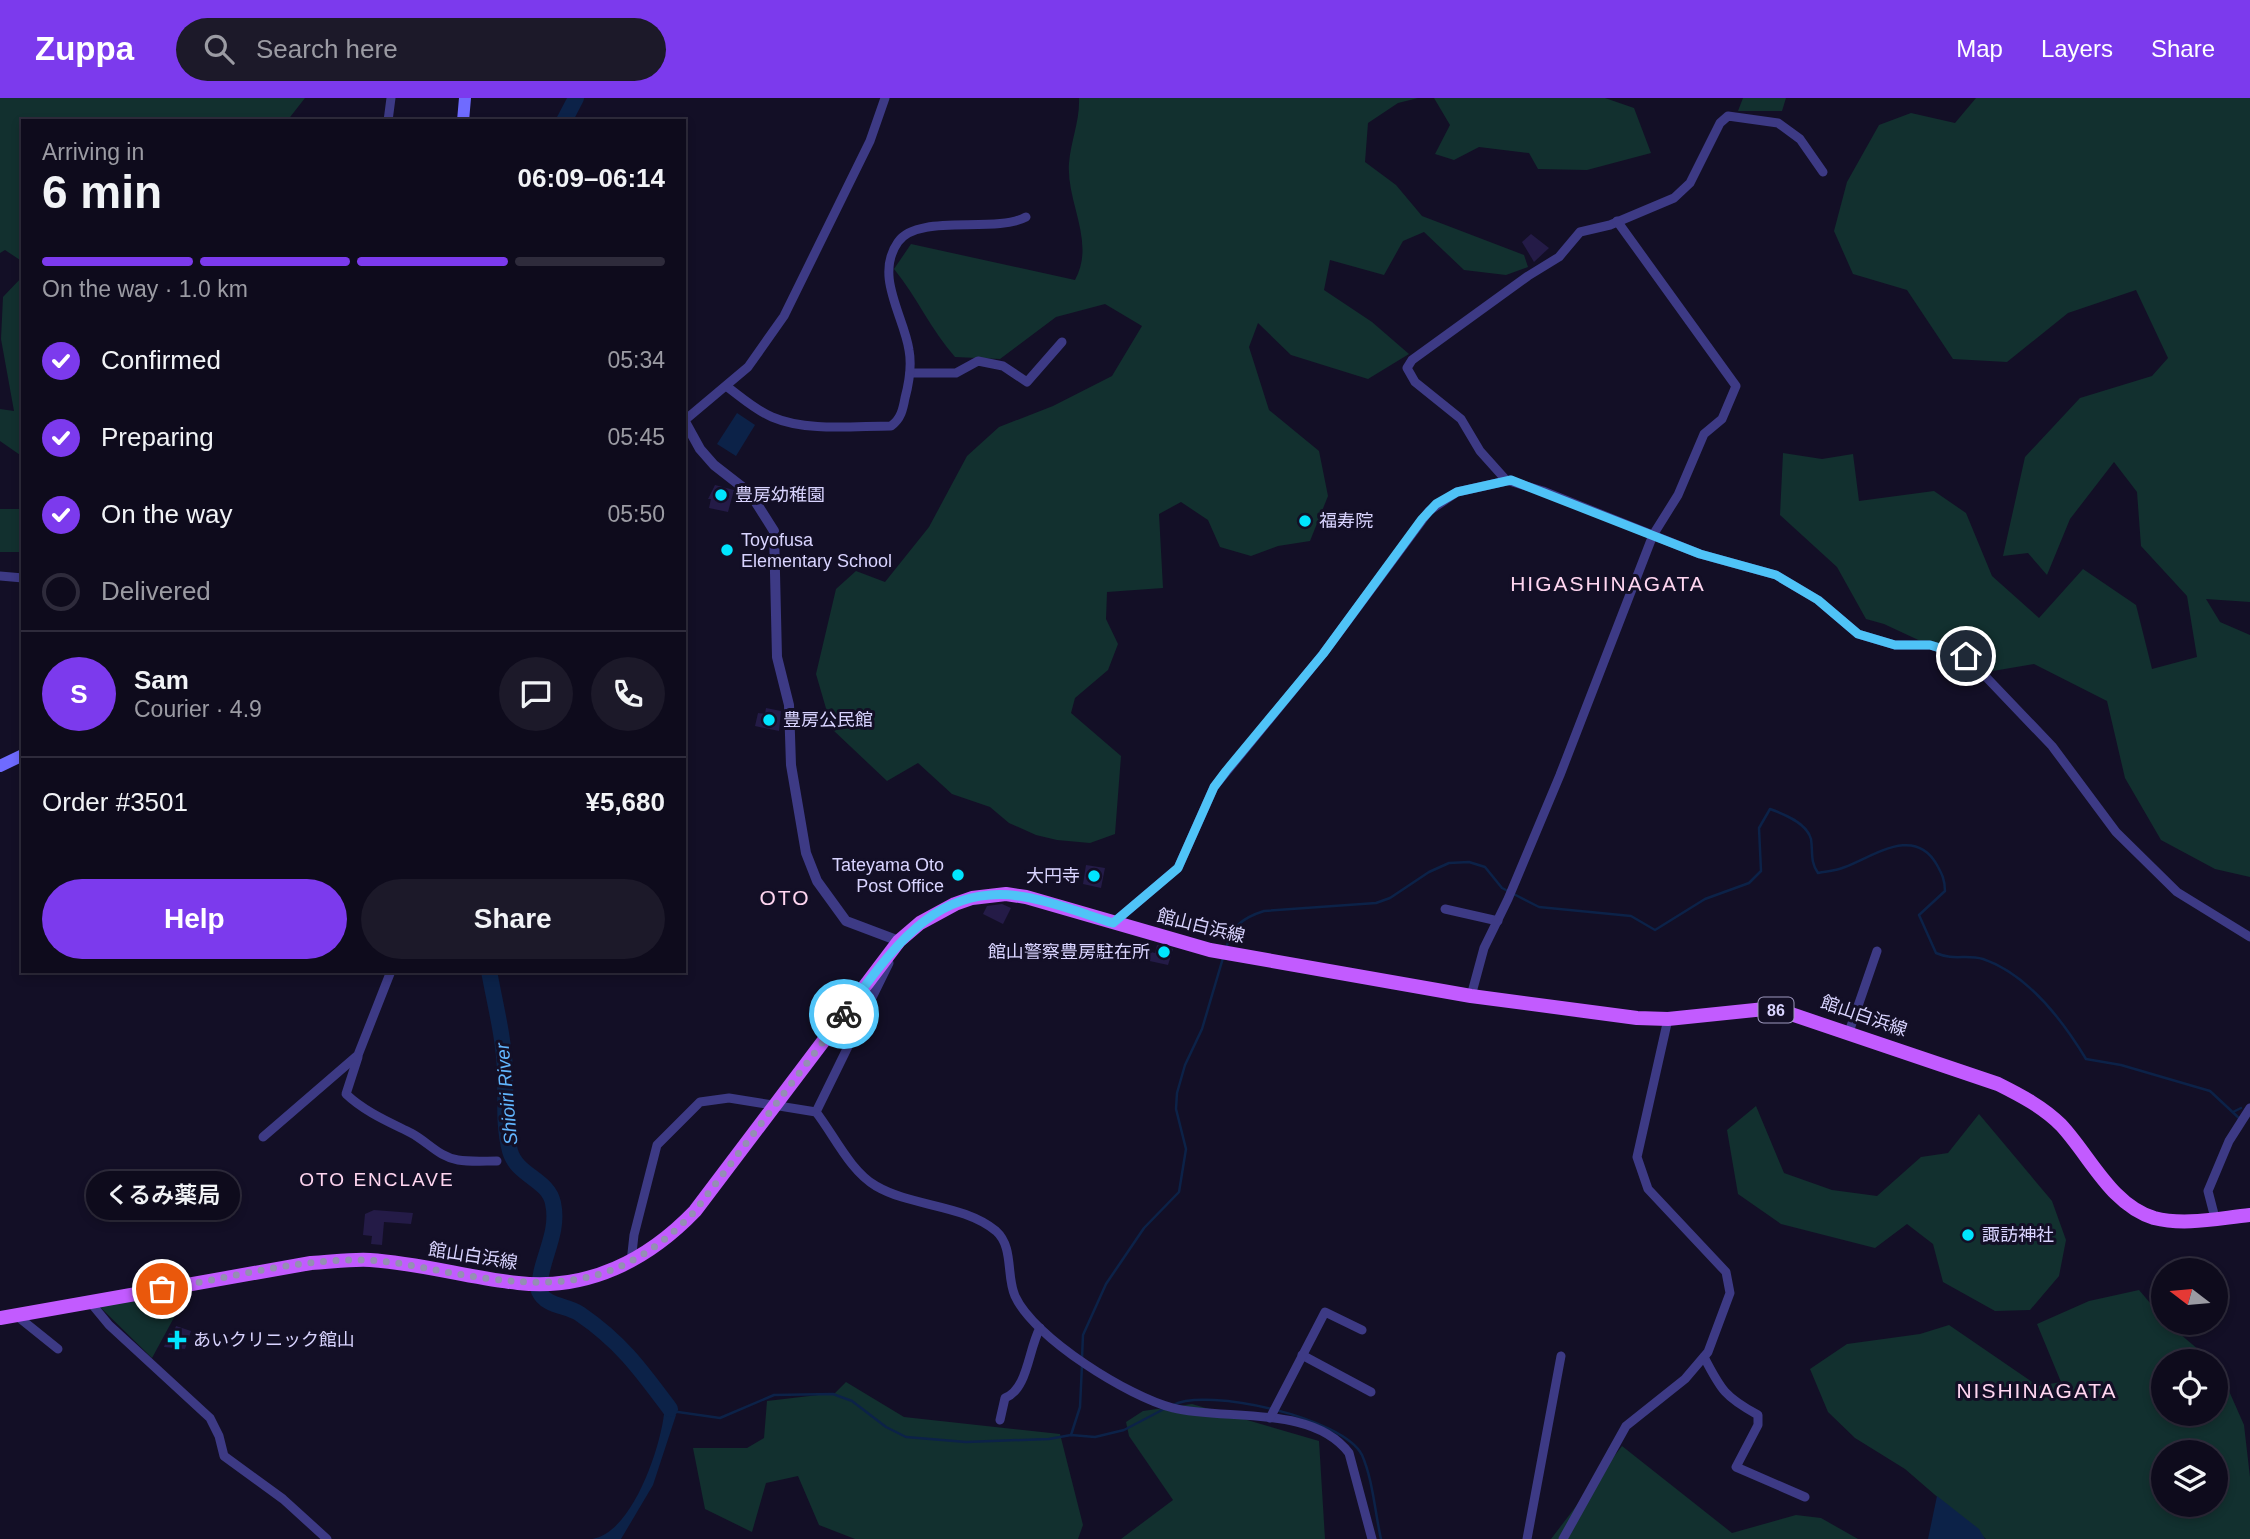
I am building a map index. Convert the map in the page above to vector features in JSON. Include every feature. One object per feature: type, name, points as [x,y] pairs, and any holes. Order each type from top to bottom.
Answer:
[{"type":"main road","points":[[463,119],[465,98]]},
{"type":"main road","points":[[0,766],[21,756]]},
{"type":"main road","name":"館山白浜線","points":[[0,1318],[311,1263],[349,1260],[382,1262],[522,1284],[571,1280],[631,1263],[669,1238],[695,1211],[899,941],[937,912],[972,898],[990,895],[1026,897],[1210,950],[1471,996],[1614,1016],[1668,1019],[1765,1009],[1802,1015],[1998,1084],[2020,1095],[2060,1125],[2118,1197],[2145,1215],[2171,1221],[2250,1215]]},
{"type":"street","points":[[388,119],[391,98]]},
{"type":"street","points":[[686,419],[760,353],[784,316],[866,151],[885,98]]},
{"type":"street","points":[[1823,173],[1800,139],[1778,123],[1728,116],[1720,123],[1690,183],[1674,198],[1617,221],[1580,232],[1559,257],[1528,276],[1412,360],[1407,368],[1415,382],[1461,419],[1480,451],[1506,480],[1700,554],[1776,575],[1818,600],[1858,634],[1895,645],[1930,645],[1966,656],[2043,735],[2116,832],[2177,892],[2250,937]]},
{"type":"street","points":[[726,386],[771,417],[791,422],[836,426],[891,426],[902,412],[910,373],[909,349],[889,277],[892,252],[899,240],[908,233],[943,226],[1008,224],[1026,217]]},
{"type":"street","points":[[1471,996],[1484,948],[1514,885],[1653,535],[1678,495],[1704,434],[1723,419],[1736,386],[1617,221]]},
{"type":"street","points":[[910,373],[956,373],[978,361],[1003,366],[1027,383],[1062,342]]},
{"type":"street","points":[[686,422],[700,449],[714,466],[750,494],[774,531],[777,657],[789,705],[790,765],[806,853],[813,872],[846,921],[899,941],[816,1112]]},
{"type":"street","points":[[1113,923],[1178,868],[1214,787],[1323,654],[1429,511],[1457,492],[1511,480]]},
{"type":"street","points":[[0,576],[21,578]]},
{"type":"street","points":[[1445,909],[1498,921]]},
{"type":"street","points":[[1849,1032],[1877,951]]},
{"type":"street","points":[[390,973],[358,1055],[346,1094],[398,1129],[411,1133],[432,1150],[457,1160],[497,1161]]},
{"type":"street","points":[[1563,1539],[1626,1426],[1685,1378],[1704,1357],[1719,1327],[1730,1293],[1730,1281],[1708,1251],[1648,1189],[1637,1157],[1668,1019]]},
{"type":"street","points":[[263,1137],[358,1055]]},
{"type":"street","points":[[631,1263],[634,1235],[657,1145],[700,1102],[730,1098],[816,1112],[861,1174],[876,1186],[940,1207],[995,1231],[1007,1250],[1013,1292],[1020,1306],[1040,1328],[1072,1354],[1123,1387],[1174,1409],[1271,1416],[1317,1429],[1344,1446],[1349,1453],[1372,1539]]},
{"type":"street","points":[[2215,1218],[2208,1191],[2247,1112]]},
{"type":"street","points":[[89,1301],[109,1325],[210,1418],[224,1456],[283,1499],[327,1539]]},
{"type":"street","points":[[1271,1416],[1325,1312],[1362,1330]]},
{"type":"street","points":[[16,1315],[38,1330],[58,1349]]},
{"type":"street","points":[[1000,1420],[1005,1398],[1014,1394],[1022,1383],[1028,1357],[1040,1328]]},
{"type":"street","points":[[1302,1355],[1371,1392]]},
{"type":"street","points":[[1527,1539],[1561,1356]]},
{"type":"street","points":[[1704,1357],[1721,1388],[1732,1401],[1758,1415],[1758,1425],[1736,1467],[1804,1497]]},
{"type":"green space","points":[[0,98],[305,98],[289,119],[21,119],[21,261],[5,250],[0,253]]},
{"type":"green space","points":[[1079,98],[1418,98],[1398,103],[1368,123],[1365,162],[1396,185],[1422,216],[1524,255],[1528,267],[1506,275],[1464,270],[1424,232],[1403,241],[1384,275],[1330,260],[1324,290],[1372,322],[1409,354],[1368,379],[1291,355],[1258,323],[1249,347],[1269,410],[1319,451],[1328,496],[1310,541],[1278,546],[1251,556],[1220,547],[1208,520],[1181,502],[1159,514],[1163,588],[1107,592],[1106,619],[1118,644],[1108,670],[1075,698],[1071,713],[1121,756],[1115,834],[1090,843],[1036,835],[1009,823],[990,807],[952,794],[918,763],[887,781],[832,729],[816,674],[836,589],[856,571],[885,582],[929,527],[967,456],[999,427],[1053,406],[1112,376],[1142,326],[1105,304],[1056,317],[1000,359],[955,357],[894,269],[911,244],[1075,280],[1083,251],[1069,178],[1069,163]]},
{"type":"green space","points":[[1434,98],[1605,98],[1634,108],[1651,153],[1587,170],[1538,169],[1529,153],[1479,147],[1454,160],[1435,154],[1450,125]]},
{"type":"green space","points":[[1743,98],[1786,98],[1782,111],[1738,111]]},
{"type":"green space","points":[[1976,98],[2250,98],[2250,602],[2206,599],[2220,622],[2250,635],[2250,877],[2215,869],[2161,840],[2125,778],[2107,701],[2034,664],[1987,672],[1884,624],[1866,619],[1837,567],[1780,515],[1783,453],[1822,459],[1853,454],[1859,501],[1934,491],[1966,513],[1992,576],[2039,618],[2083,569],[2136,605],[2152,669],[2197,657],[2187,596],[2141,546],[2137,492],[2114,462],[2070,519],[2047,575],[2028,553],[2003,556],[2025,457],[2080,398],[2152,376],[2168,358],[2136,290],[2068,313],[2007,362],[1953,359],[1907,290],[1853,274],[1834,231],[1847,182],[1879,125],[1911,113],[1955,123]]},
{"type":"green space","points":[[21,278],[21,456],[0,441],[0,409],[14,411],[1,339],[3,297]]},
{"type":"green space","points":[[0,509],[21,509],[21,552],[0,552]]},
{"type":"green space","points":[[1756,1106],[1784,1173],[1832,1190],[1877,1196],[1921,1157],[1948,1153],[1979,1114],[2052,1201],[2066,1240],[2059,1276],[2030,1310],[1995,1311],[1943,1282],[1933,1244],[1907,1224],[1875,1248],[1781,1224],[1738,1194],[1727,1130]]},
{"type":"green space","points":[[2139,1290],[2151,1304],[2151,1335],[2181,1335],[2198,1349],[2151,1349],[2151,1426],[2228,1426],[2228,1389],[2244,1425],[2250,1477],[2250,1539],[1986,1539],[1905,1469],[1855,1438],[1828,1412],[1810,1369],[1847,1344],[1920,1334],[1949,1325],[2038,1386],[2061,1382],[2037,1324],[2089,1301]]},
{"type":"green space","points":[[158,1295],[164,1306],[177,1312],[152,1358],[98,1305]]},
{"type":"green space","points":[[846,1382],[904,1417],[1060,1434],[1083,1525],[1078,1539],[855,1539],[819,1525],[798,1476],[766,1483],[752,1532],[705,1509],[693,1448],[747,1448],[764,1438],[767,1401],[835,1393]]},
{"type":"green space","points":[[1192,1404],[1319,1441],[1325,1539],[1121,1539],[1173,1500],[1129,1436],[1126,1422],[1143,1411]]},
{"type":"green space","points":[[1622,1446],[1732,1533],[1796,1515],[1821,1518],[1858,1539],[1551,1539]]},
{"type":"water","points":[[737,413],[755,425],[736,456],[717,444]]},
{"type":"water","points":[[658,1393],[676,1415],[653,1485],[621,1539],[592,1539],[606,1533],[620,1522],[642,1487],[657,1447],[664,1414]]},
{"type":"water","points":[[1937,1496],[1979,1529],[1985,1539],[1928,1539]]},
{"type":"building","points":[[1531,234],[1549,248],[1534,262],[1522,242]]},
{"type":"building","name":"豊房幼稚園","points":[[715,485],[734,490],[728,512],[709,508],[711,499],[708,499]]},
{"type":"building","name":"豊房公民館","points":[[766,708],[781,711],[779,731],[755,726],[758,713],[765,714]]},
{"type":"building","name":"大円寺","points":[[1086,865],[1105,868],[1101,888],[1083,884]]},
{"type":"building","points":[[1002,904],[1011,908],[1003,924],[983,914],[987,906]]},
{"type":"building","name":"館山警察豊房駐在所","points":[[1157,945],[1173,949],[1168,965],[1145,960],[1147,951],[1155,953]]},
{"type":"building","points":[[374,1210],[413,1213],[411,1224],[384,1222],[382,1245],[371,1244],[372,1236],[363,1235],[365,1214]]},
{"type":"building","name":"あいクリニック館山","points":[[176,1326],[191,1331],[185,1349],[164,1347],[169,1333],[173,1334]]},
{"type":"waterway","points":[[565,119],[576,98]]},
{"type":"waterway","points":[[1226,949],[1231,934],[1239,924],[1264,911],[1376,903],[1390,898],[1429,872],[1449,863],[1469,862],[1485,867],[1502,888],[1539,907],[1631,916],[1655,930],[1705,899],[1749,883],[1761,871],[1759,828],[1770,809],[1794,820],[1809,833],[1813,861],[1818,873],[1842,868],[1894,847],[1906,845],[1928,853],[1937,865],[1945,887],[1945,891],[1919,915],[1936,953],[1949,957],[1983,959],[2014,976],[2042,1000],[2086,1059],[2121,1065],[2210,1091],[2240,1119]]},
{"type":"waterway","points":[[1082,1358],[1083,1335],[1106,1284],[1144,1228],[1179,1192],[1186,1149],[1176,1109],[1177,1093],[1185,1065],[1202,1029],[1223,958]]},
{"type":"waterway","name":"Shioiri River","points":[[489,973],[503,1047],[510,1151],[519,1166],[545,1188],[553,1203],[554,1226],[539,1291],[547,1300],[575,1311],[607,1335],[640,1369],[670,1409]]},
{"type":"waterway","points":[[2233,1112],[2241,1108]]},
{"type":"waterway","points":[[1071,1435],[1080,1407],[1082,1365]]},
{"type":"waterway","points":[[671,1411],[720,1418],[774,1395],[833,1394],[852,1401],[886,1427],[906,1437],[966,1442],[1049,1439],[1071,1435],[1095,1437],[1124,1430],[1164,1409]]},
{"type":"waterway","points":[[1173,1405],[1190,1400],[1214,1400],[1274,1409],[1330,1429],[1350,1441],[1362,1455],[1366,1465],[1381,1539]]},
{"type":"way so far","points":[[162,1289],[311,1263],[349,1260],[387,1262],[522,1284],[571,1280],[612,1271],[650,1252],[669,1238],[695,1211],[844,1014]]},
{"type":"place","name":"豊房幼稚園","points":[[721,495]]},
{"type":"place","name":"福寿院","points":[[1305,521]]},
{"type":"place","name":"Toyofusa Elementary School","points":[[727,550]]},
{"type":"place","name":"豊房公民館","points":[[769,720]]},
{"type":"place","name":"Tateyama Oto Post Office","points":[[958,875]]},
{"type":"place","name":"大円寺","points":[[1094,876]]},
{"type":"place","name":"館山警察豊房駐在所","points":[[1164,952]]},
{"type":"place","name":"諏訪神社","points":[[1968,1235]]},
{"type":"place","name":"くるみ薬局","points":[[162,1289]]},
{"type":"place","name":"あいクリニック館山","points":[[177,1340]]},
{"type":"district","name":"HIGASHINAGATA","points":[[1608,584]]},
{"type":"district","name":"OTO","points":[[785,898]]},
{"type":"district","name":"OTO ENCLAVE","points":[[377,1179]]},
{"type":"district","name":"NISHINAGATA","points":[[2037,1391]]},
{"type":"route","points":[[844,1014],[899,941],[920,923],[955,904],[972,898],[1006,894],[1026,897],[1113,923],[1178,868],[1214,787],[1323,654],[1422,519],[1436,504],[1457,492],[1511,480],[1604,514],[1700,554],[1776,575],[1800,587],[1858,634],[1895,645],[1930,645],[1966,656]]}]
